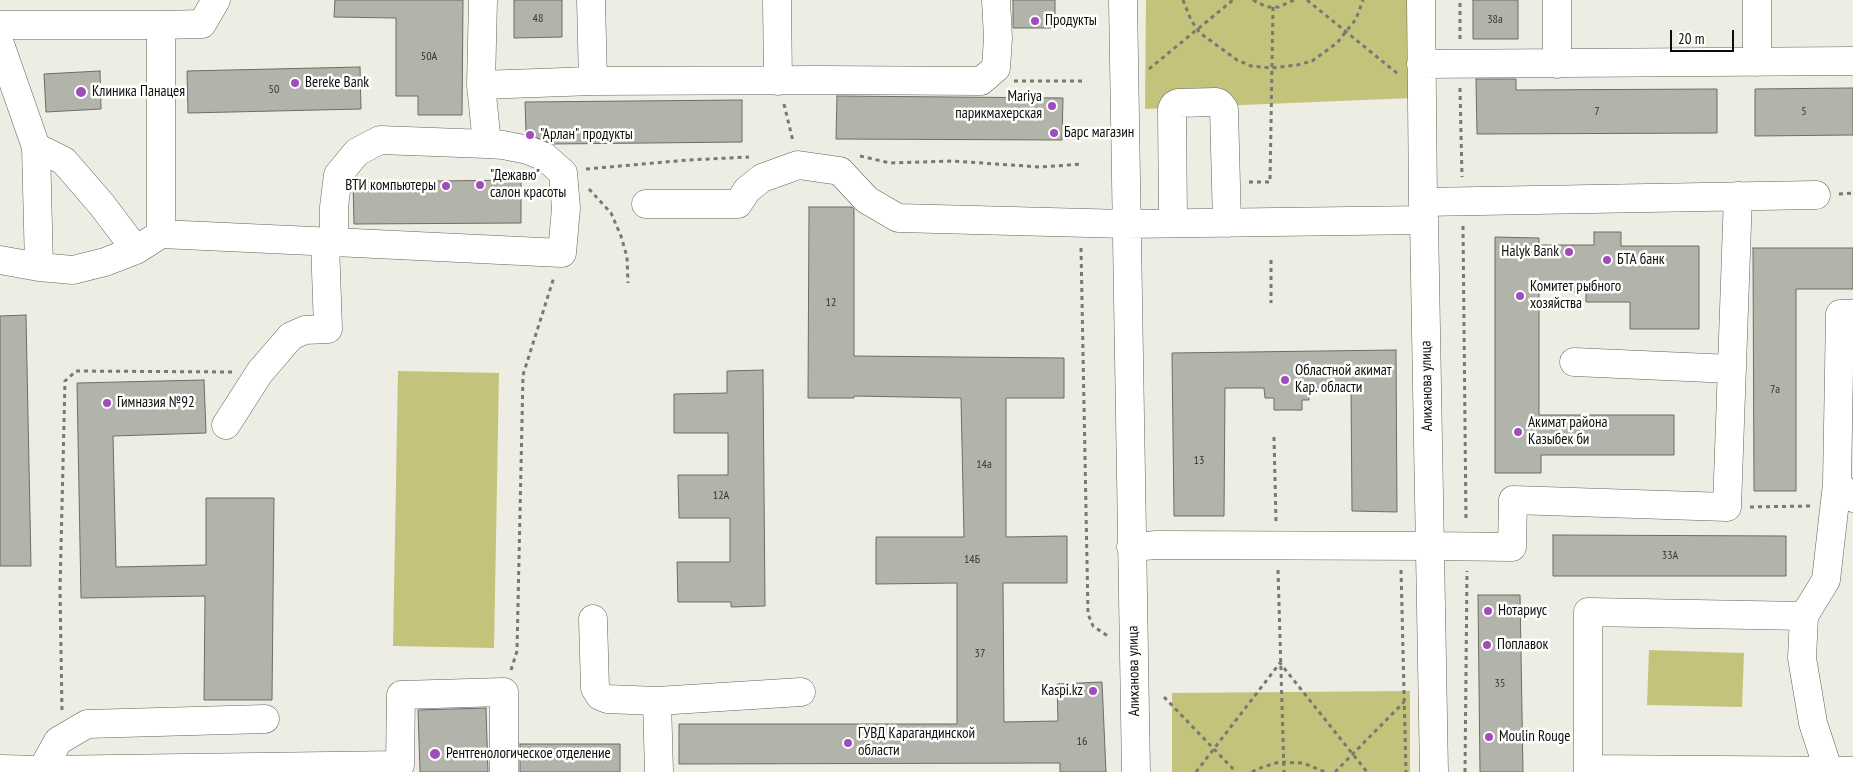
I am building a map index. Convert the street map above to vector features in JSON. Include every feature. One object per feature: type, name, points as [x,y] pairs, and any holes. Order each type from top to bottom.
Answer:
[{"type":"street","points":[[0,25],[161,26],[202,24],[216,0]]},
{"type":"street","points":[[483,0],[481,85],[487,144]]},
{"type":"street","points":[[591,0],[593,81]]},
{"type":"street","points":[[777,0],[778,81]]},
{"type":"street","points":[[481,85],[593,81],[981,81],[996,68],[998,38],[996,0]]},
{"type":"street","name":"Алиханова улица","points":[[1123,0],[1136,772]]},
{"type":"street","name":"Алиханова улица","points":[[1420,0],[1410,69],[1424,211],[1434,772]]},
{"type":"street","points":[[1557,0],[1557,64]]},
{"type":"street","points":[[1757,62],[1758,0]]},
{"type":"street","points":[[161,26],[161,234]]},
{"type":"street","points":[[0,44],[36,147],[39,267]]},
{"type":"street","points":[[1410,69],[1460,64],[1853,62]]},
{"type":"street","points":[[1173,222],[1172,109],[1178,103],[1216,102],[1224,109],[1227,222]]},
{"type":"street","points":[[0,260],[39,267],[73,270],[105,262],[136,250],[161,234],[329,242],[562,253],[566,208],[563,172],[545,157],[503,145],[380,140],[357,152],[338,176],[329,242],[328,328],[305,330],[291,336],[260,372],[226,425]]},
{"type":"street","points":[[36,147],[64,161],[102,205],[136,250]]},
{"type":"street","points":[[646,204],[738,204],[747,190],[762,178],[798,165],[840,171],[867,200],[898,218],[1081,224],[1227,222],[1424,211],[1463,201],[1816,195]]},
{"type":"street","points":[[1131,547],[1156,545],[1512,547],[1513,500],[1727,507],[1738,196]]},
{"type":"street","points":[[1829,772],[1813,723],[1802,658],[1804,616],[1826,580],[1841,496],[1840,314],[1853,314]]},
{"type":"street","points":[[1574,362],[1732,369]]},
{"type":"street","points":[[1804,616],[1588,612],[1588,771],[1853,772]]},
{"type":"street","points":[[592,619],[595,688],[600,696],[607,699],[657,701],[801,692]]},
{"type":"street","points":[[0,769],[42,771],[400,765],[401,694],[504,692],[504,772]]},
{"type":"street","points":[[657,701],[659,772]]},
{"type":"street","points":[[42,771],[58,741],[87,724],[265,719]]},
{"type":"path","points":[[1183,0],[1200,34],[1237,60],[1251,66],[1272,68],[1297,66],[1312,60],[1337,44],[1356,19],[1363,0]]},
{"type":"path","points":[[1253,0],[1262,5],[1273,7],[1290,4],[1294,0]]},
{"type":"path","points":[[1307,0],[1347,32],[1410,69]]},
{"type":"path","points":[[1460,0],[1467,546],[1465,772]]},
{"type":"path","points":[[1270,182],[1273,7]]},
{"type":"path","points":[[778,81],[793,143]]},
{"type":"path","points":[[981,81],[1082,81]]},
{"type":"path","points":[[952,161],[1040,167],[1083,164]]},
{"type":"path","points":[[563,172],[590,190],[611,213],[627,257],[628,283]]},
{"type":"path","points":[[1081,224],[1088,614],[1093,626],[1134,655]]},
{"type":"path","points":[[504,692],[517,651],[523,375],[562,253]]},
{"type":"path","points":[[1271,260],[1271,303]]},
{"type":"path","points":[[62,738],[60,590],[65,381],[76,371],[260,372]]},
{"type":"path","points":[[1274,437],[1284,772]]},
{"type":"path","points":[[1727,507],[1841,496]]},
{"type":"path","points":[[1401,570],[1406,772]]},
{"type":"path","points":[[1196,772],[1280,663]]},
{"type":"path","points":[[1280,663],[1368,772]]},
{"type":"path","points":[[1164,698],[1236,772]]},
{"type":"path","points":[[1334,772],[1404,702]]},
{"type":"path","points":[[1252,772],[1284,762],[1302,763],[1325,772]]},
{"type":"shaded area","points":[[1146,0],[1408,0],[1412,98],[1145,109]]},
{"type":"shaded area","points":[[398,371],[499,373],[494,648],[393,646]]},
{"type":"shaded area","points":[[1649,650],[1744,653],[1742,707],[1647,705]]},
{"type":"shaded area","points":[[1410,691],[1410,772],[1172,772],[1172,693]]},
{"type":"building","points":[[335,0],[463,0],[462,115],[418,115],[418,96],[396,96],[396,18],[334,17]]},
{"type":"building","points":[[514,0],[562,0],[562,37],[514,38]]},
{"type":"building","points":[[1013,0],[1055,0],[1055,28],[1013,28]]},
{"type":"building","points":[[1473,0],[1518,0],[1518,39],[1473,39]]},
{"type":"building","points":[[360,67],[361,109],[188,113],[187,71]]},
{"type":"building","points":[[100,71],[101,109],[46,112],[44,74]]},
{"type":"building","points":[[1476,79],[1516,79],[1516,90],[1717,89],[1717,133],[1477,134]]},
{"type":"building","points":[[1853,88],[1853,135],[1755,136],[1755,89]]},
{"type":"building","points":[[837,96],[1063,98],[1062,140],[836,139]]},
{"type":"building","points":[[742,100],[742,142],[553,144],[526,134],[525,102]]},
{"type":"building","points":[[521,180],[521,223],[354,224],[353,182]]},
{"type":"building","points":[[809,207],[852,207],[854,209],[854,356],[1064,358],[1064,398],[1006,398],[1006,537],[1067,536],[1067,583],[1003,583],[1004,722],[1058,721],[1057,684],[1102,682],[1106,772],[1060,772],[1060,763],[679,764],[679,724],[957,724],[957,583],[876,584],[876,537],[964,537],[961,398],[854,396],[854,398],[808,398]]},
{"type":"building","points":[[1594,232],[1621,232],[1621,246],[1699,246],[1699,329],[1630,329],[1630,302],[1586,302],[1586,292],[1539,292],[1539,415],[1674,415],[1674,455],[1541,455],[1541,473],[1495,473],[1495,237],[1539,238],[1539,245],[1594,245]]},
{"type":"building","points":[[1753,248],[1853,248],[1853,289],[1796,289],[1796,491],[1754,491]]},
{"type":"building","points":[[26,315],[31,566],[0,566],[0,316]]},
{"type":"building","points":[[1396,350],[1397,512],[1352,511],[1351,388],[1309,388],[1309,400],[1302,400],[1302,410],[1274,410],[1274,398],[1265,398],[1264,388],[1225,388],[1224,516],[1174,516],[1172,353]]},
{"type":"building","points":[[763,370],[765,606],[731,607],[731,602],[678,602],[677,562],[730,562],[730,518],[679,518],[678,475],[728,475],[728,433],[674,433],[674,394],[727,393],[727,371]]},
{"type":"building","points":[[204,380],[206,433],[113,436],[116,567],[206,565],[206,498],[274,498],[272,700],[204,700],[205,596],[81,598],[77,383]]},
{"type":"building","points":[[1553,535],[1786,536],[1786,576],[1553,576]]},
{"type":"building","points":[[1478,595],[1520,595],[1523,772],[1480,772]]},
{"type":"building","points":[[486,708],[488,772],[420,772],[418,710]]},
{"type":"building","points":[[520,744],[620,744],[620,772],[520,772]]},
{"type":"place","name":"Продукты","points":[[1035,21]]},
{"type":"place","name":"Bereke Bank","points":[[295,83]]},
{"type":"place","name":"Клиника Панацея","points":[[81,92]]},
{"type":"place","name":"Mariya парикмахерская","points":[[1052,106]]},
{"type":"place","name":"Барс магазин","points":[[1054,133]]},
{"type":"place","name":"\"Арлан\" продукты","points":[[530,135]]},
{"type":"place","name":"\"Дежавю\" салон красоты","points":[[480,185]]},
{"type":"place","name":"ВТИ компьютеры","points":[[446,186]]},
{"type":"place","name":"Halyk Bank","points":[[1569,252]]},
{"type":"place","name":"БТА банк","points":[[1607,260]]},
{"type":"place","name":"Комитет рыбного хозяйства","points":[[1520,296]]},
{"type":"place","name":"Областной акимат Кар. области","points":[[1285,380]]},
{"type":"place","name":"Гимназия №92","points":[[107,403]]},
{"type":"place","name":"Акимат района Казыбек би","points":[[1518,432]]},
{"type":"place","name":"Нотариус","points":[[1488,611]]},
{"type":"place","name":"Поплавок","points":[[1487,645]]},
{"type":"place","name":"Kaspi.kz","points":[[1093,691]]},
{"type":"place","name":"Moulin Rouge","points":[[1489,737]]},
{"type":"place","name":"ГУВД Карагандинской области","points":[[848,743]]},
{"type":"place","name":"Рентгенологическое отделение","points":[[435,754]]}]
